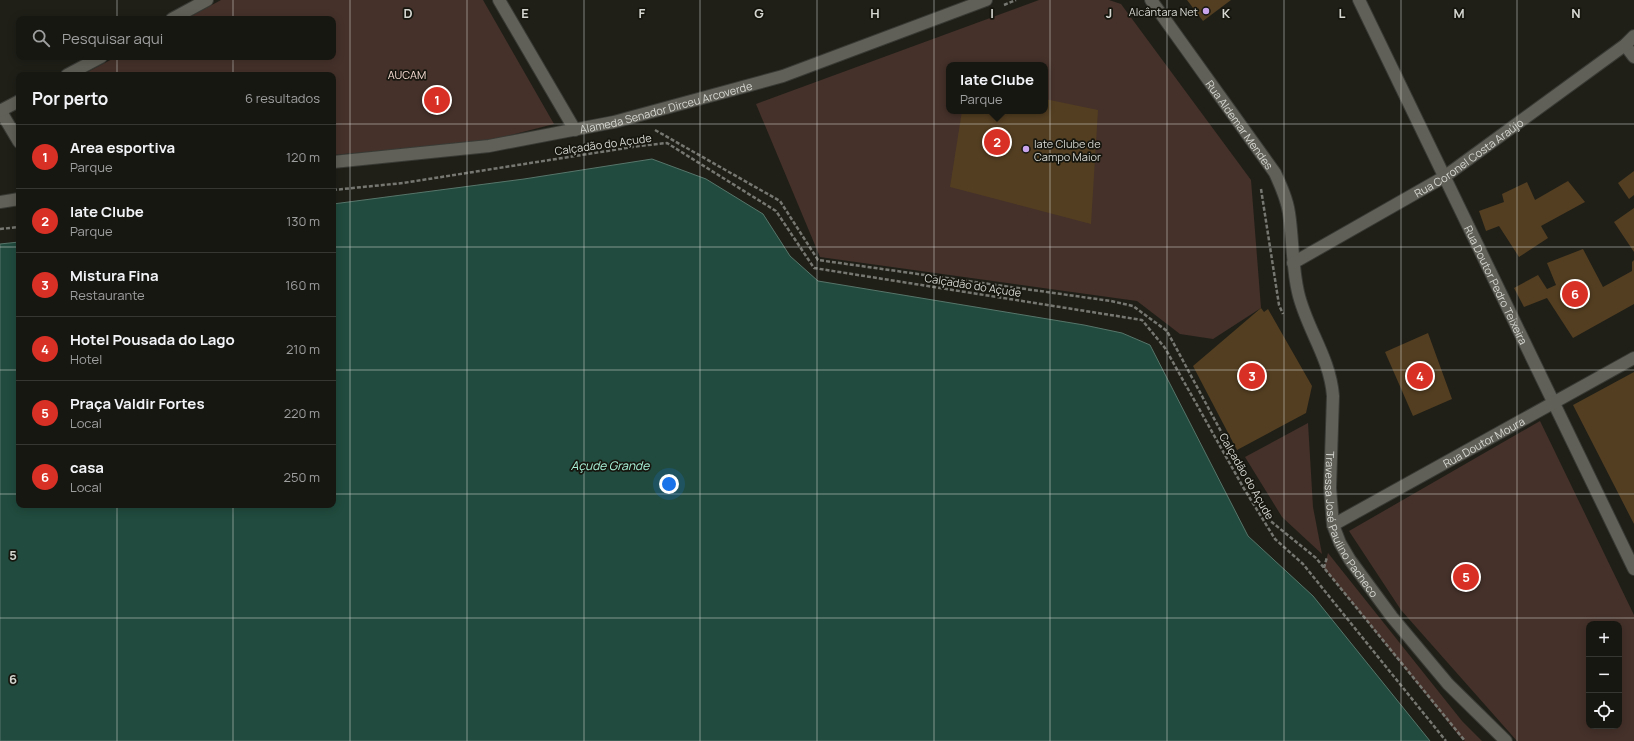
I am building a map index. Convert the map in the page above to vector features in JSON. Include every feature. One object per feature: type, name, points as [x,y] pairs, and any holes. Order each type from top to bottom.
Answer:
[{"type":"street","points":[[178,16],[207,0]]},
{"type":"street","points":[[499,0],[575,130]]},
{"type":"street","name":"Alameda Senador Dirceu Arcoverde","points":[[336,162],[489,146],[614,122],[783,76],[986,0]]},
{"type":"street","name":"Rua Aldemar Mendes","points":[[1151,0],[1275,173],[1289,213],[1293,263]]},
{"type":"street","name":"Rua Doutor Pedro Teixeira","points":[[1359,0],[1634,569]]},
{"type":"street","name":"Rua Coronel Costa Araújo","points":[[1293,263],[1444,177],[1625,45],[1634,36]]},
{"type":"street","points":[[1625,45],[1634,57]]},
{"type":"street","points":[[73,72],[95,60]]},
{"type":"street","points":[[16,102],[0,110],[16,137]]},
{"type":"street","points":[[0,202],[16,199]]},
{"type":"street","name":"Travessa José Paulino Pacheco","points":[[1293,263],[1302,308],[1332,380],[1330,488],[1333,526],[1340,543],[1350,560],[1392,617],[1448,684],[1506,741]]},
{"type":"street","name":"Rua Doutor Moura","points":[[1333,526],[1634,358]]},
{"type":"path","points":[[648,132],[655,130],[780,201],[818,260],[1111,301],[1133,306],[1167,331],[1268,519],[1316,558],[1465,741]]},
{"type":"path","name":"Calçadão do Açude","points":[[336,190],[403,183],[639,146],[667,143],[776,211],[814,268],[1142,320],[1165,348],[1243,487],[1275,539],[1302,564],[1446,741]]},
{"type":"path","points":[[1260,185],[1279,305],[1286,319]]},
{"type":"path","points":[[0,229],[16,227]]},
{"type":"path","points":[[1324,568],[1328,553]]},
{"type":"green space","name":"AUCAM","points":[[221,0],[483,0],[554,124],[487,141],[336,155],[336,72],[88,72],[110,60],[336,60],[336,16],[192,16]]},
{"type":"green space","points":[[1039,0],[1109,0],[1121,4],[1251,180],[1261,308],[1213,339],[1180,334],[1137,301],[820,257],[756,104]]},
{"type":"green space","points":[[1540,421],[1634,615],[1634,741],[1517,741],[1401,610],[1349,531]]},
{"type":"green space","points":[[1308,423],[1313,507],[1322,554],[1282,517],[1245,457]]},
{"type":"green space","points":[[1328,553],[1462,721],[1482,741],[1465,741],[1460,737],[1324,568]]},
{"type":"water","name":"Açude Grande","points":[[652,159],[706,179],[763,214],[790,256],[818,281],[1084,325],[1122,333],[1150,345],[1248,536],[1313,596],[1430,741],[0,741],[0,244],[16,242],[16,508],[336,508],[336,204],[524,179]]},
{"type":"building","name":"Alcântara Net","points":[[1187,0],[1231,0],[1203,21]]},
{"type":"building","name":"Iate Clube de Campo Maior","points":[[1048,100],[1098,110],[1091,224],[950,187],[962,114],[1048,114]]},
{"type":"building","points":[[1634,171],[1634,195],[1629,199],[1618,183]]},
{"type":"building","points":[[1568,181],[1585,202],[1541,226],[1548,238],[1519,257],[1499,226],[1486,231],[1479,211],[1504,202],[1502,194],[1527,182],[1535,200]]},
{"type":"building","points":[[1634,208],[1634,252],[1614,222]]},
{"type":"building","points":[[1583,249],[1603,287],[1632,271],[1632,262],[1634,260],[1634,304],[1573,338],[1547,298],[1524,307],[1514,288],[1538,275],[1547,289],[1556,285],[1547,263]]},
{"type":"building","points":[[1261,308],[1264,312],[1268,309],[1312,386],[1306,413],[1237,450],[1193,366]]},
{"type":"building","points":[[1428,333],[1452,399],[1413,416],[1385,352]]},
{"type":"building","points":[[1634,372],[1634,524],[1573,405]]},
{"type":"place","name":"Alcântara Net","points":[[1206,11]]},
{"type":"place","name":"Area esportiva","points":[[437,100]]},
{"type":"place","name":"Iate Clube","points":[[997,142]]},
{"type":"place","name":"Iate Clube de Campo Maior","points":[[1026,149]]},
{"type":"place","name":"casa","points":[[1575,294]]},
{"type":"place","name":"Mistura Fina","points":[[1252,376]]},
{"type":"place","name":"Hotel Pousada do Lago","points":[[1420,376]]},
{"type":"place","name":"Praça Valdir Fortes","points":[[1466,577]]}]
